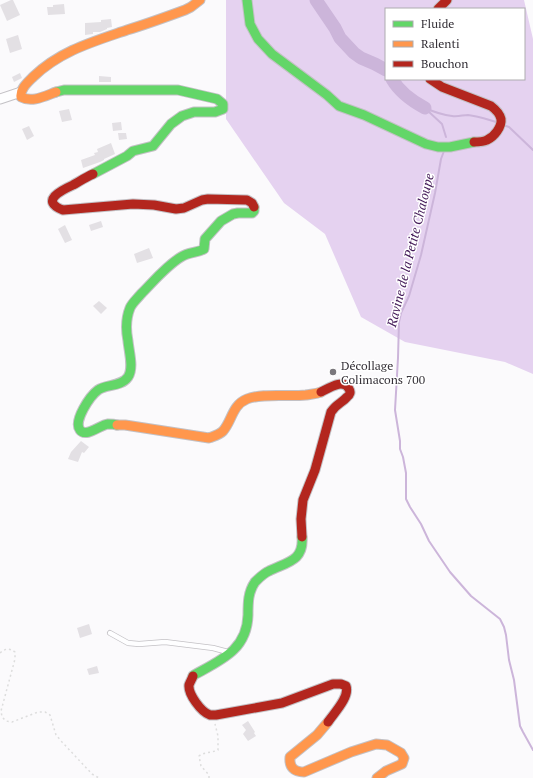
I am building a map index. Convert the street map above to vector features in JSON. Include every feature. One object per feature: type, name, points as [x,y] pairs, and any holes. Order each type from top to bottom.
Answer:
[{"type":"street","points":[[200,0],[185,10],[72,50],[52,61],[32,78],[21,92],[20,96],[22,98],[33,100],[64,90],[178,90],[217,99],[224,104],[223,109],[220,112],[196,112],[189,113],[181,117],[174,122],[154,145],[134,150],[127,156],[57,194],[53,197],[52,202],[57,208],[63,210],[134,204],[154,205],[176,209],[184,208],[208,199],[247,200],[252,202],[254,206],[254,211],[252,213],[233,214],[221,221],[205,239],[204,249],[199,252],[187,254],[175,261],[131,306],[128,314],[127,331],[131,362],[129,375],[126,380],[120,383],[98,390],[89,400],[78,418],[77,425],[79,429],[86,432],[106,424],[114,424],[209,438],[219,435],[223,431],[236,408],[241,402],[248,398],[267,396],[297,396],[318,393],[338,384],[344,384],[347,386],[350,390],[350,394],[347,398],[334,407],[331,412],[318,462],[302,502],[302,544],[300,552],[295,559],[288,564],[265,572],[259,578],[252,587],[249,595],[247,622],[238,647],[232,653],[194,675],[189,687],[195,702],[204,711],[210,715],[214,715],[282,703],[333,684],[339,683],[344,685],[347,689],[345,700],[324,728],[290,757],[291,768],[294,771],[304,772],[376,744],[387,745],[401,753],[404,758],[402,764],[386,771],[377,778]]},
{"type":"street","points":[[247,0],[250,24],[258,39],[272,54],[327,95],[339,106],[364,115],[426,144],[438,147],[450,147],[486,140],[495,134],[499,129],[501,119],[497,111],[491,106],[442,87],[432,80]]},
{"type":"street","points":[[439,8],[447,0]]},
{"type":"street","points":[[0,99],[21,92]]},
{"type":"lane","points":[[110,633],[128,643],[139,644],[165,642],[213,648],[232,653]]},
{"type":"path","points":[[0,653],[5,649],[11,649],[14,652],[15,659],[1,710],[2,717],[6,721],[12,722],[38,712],[45,712],[50,715],[56,735],[92,774],[100,778]]},
{"type":"path","points":[[209,778],[209,775],[201,766],[199,756],[202,753],[212,753],[218,750],[218,736],[214,715]]},
{"type":"shaded area","points":[[226,0],[524,0],[533,39],[533,374],[505,362],[405,342],[361,317],[325,234],[284,203],[226,119]]},
{"type":"building","points":[[13,0],[20,15],[7,21],[0,5]]},
{"type":"building","points":[[64,4],[65,14],[48,15],[47,7]]},
{"type":"building","points":[[111,19],[112,27],[100,32],[93,32],[93,34],[85,35],[85,23],[101,22],[101,20]]},
{"type":"building","points":[[18,35],[22,49],[10,53],[6,39]]},
{"type":"building","points":[[20,73],[22,78],[14,82],[12,77]]},
{"type":"building","points":[[99,76],[111,77],[111,82],[99,82]]},
{"type":"building","points":[[69,109],[72,120],[62,122],[59,111]]},
{"type":"building","points":[[121,122],[122,130],[113,131],[112,123]]},
{"type":"building","points":[[29,126],[34,136],[27,140],[22,129]]},
{"type":"building","points":[[118,133],[126,133],[127,139],[119,140]]},
{"type":"building","points":[[111,143],[115,154],[100,162],[83,168],[81,160],[95,155],[94,153],[98,152],[97,149]]},
{"type":"building","points":[[101,221],[103,227],[91,231],[89,225]]},
{"type":"building","points":[[65,225],[72,240],[65,243],[58,229]]},
{"type":"building","points":[[149,248],[153,258],[137,263],[134,254]]},
{"type":"building","points":[[99,301],[107,308],[101,314],[93,306]]},
{"type":"building","points":[[81,441],[89,447],[84,453],[82,452],[78,462],[68,459],[71,452]]},
{"type":"building","points":[[89,624],[92,634],[80,638],[77,628]]},
{"type":"building","points":[[97,666],[99,673],[89,675],[87,669]]},
{"type":"building","points":[[248,721],[256,736],[248,741],[243,734],[246,730],[242,725]]},
{"type":"waterway","points":[[316,0],[340,38],[354,53],[385,69]]},
{"type":"waterway","points":[[393,80],[407,96],[425,108]]},
{"type":"waterway","points":[[425,108],[445,115],[472,115],[496,122]]},
{"type":"waterway","name":"Ravine de la Petite Chaloupe","points":[[428,111],[442,124],[446,137]]},
{"type":"waterway","points":[[503,125],[509,127],[533,150]]},
{"type":"waterway","name":"Ravine de la Petite Chaloupe","points":[[444,151],[441,159],[421,255],[409,296],[401,313],[399,322],[395,410],[400,449],[406,473],[406,499],[429,541],[450,572],[471,596],[500,619],[506,635],[520,726],[533,750]]},
{"type":"traffic: fast","points":[[247,0],[250,24],[258,39],[272,54],[327,95],[339,106],[364,115],[426,144],[438,147],[450,147],[474,142]]},
{"type":"traffic: fast","points":[[56,92],[64,90],[178,90],[217,99],[223,104],[223,109],[215,112],[194,112],[182,116],[171,124],[153,146],[133,151],[127,156],[93,174]]},
{"type":"traffic: fast","points":[[117,425],[108,424],[86,433],[80,430],[78,426],[83,409],[95,393],[101,388],[118,384],[125,380],[130,373],[131,360],[127,337],[127,324],[131,306],[170,265],[184,255],[204,249],[205,239],[221,221],[233,214],[252,213],[254,211],[254,207]]},
{"type":"traffic: fast","points":[[193,676],[223,659],[238,645],[243,637],[246,627],[249,598],[255,582],[265,573],[293,560],[300,551],[302,537]]},
{"type":"traffic: slow","points":[[56,92],[34,99],[25,99],[21,97],[23,89],[33,77],[54,60],[65,54],[101,39],[185,10],[200,0]]},
{"type":"traffic: slow","points":[[117,425],[209,438],[223,431],[235,409],[247,399],[260,396],[299,396],[321,392]]},
{"type":"traffic: slow","points":[[328,722],[317,735],[290,757],[291,766],[297,771],[304,772],[351,752],[376,744],[387,745],[401,753],[404,758],[402,764],[386,771],[377,778]]},
{"type":"traffic: jam","points":[[439,8],[447,0]]},
{"type":"traffic: jam","points":[[432,80],[442,87],[491,106],[496,110],[501,122],[495,134],[490,139],[485,141],[474,142]]},
{"type":"traffic: jam","points":[[93,174],[55,196],[53,203],[56,207],[63,210],[133,204],[154,205],[176,209],[184,208],[208,199],[247,200],[252,203],[254,207]]},
{"type":"traffic: jam","points":[[302,537],[301,519],[303,500],[315,470],[331,412],[348,396],[350,390],[344,384],[340,384],[332,386],[321,392]]},
{"type":"traffic: jam","points":[[193,676],[189,689],[199,707],[210,715],[282,703],[333,684],[341,684],[346,686],[347,690],[344,700],[328,722]]},
{"type":"place","name":"Décollage Colimacons 700","points":[[333,372]]}]
